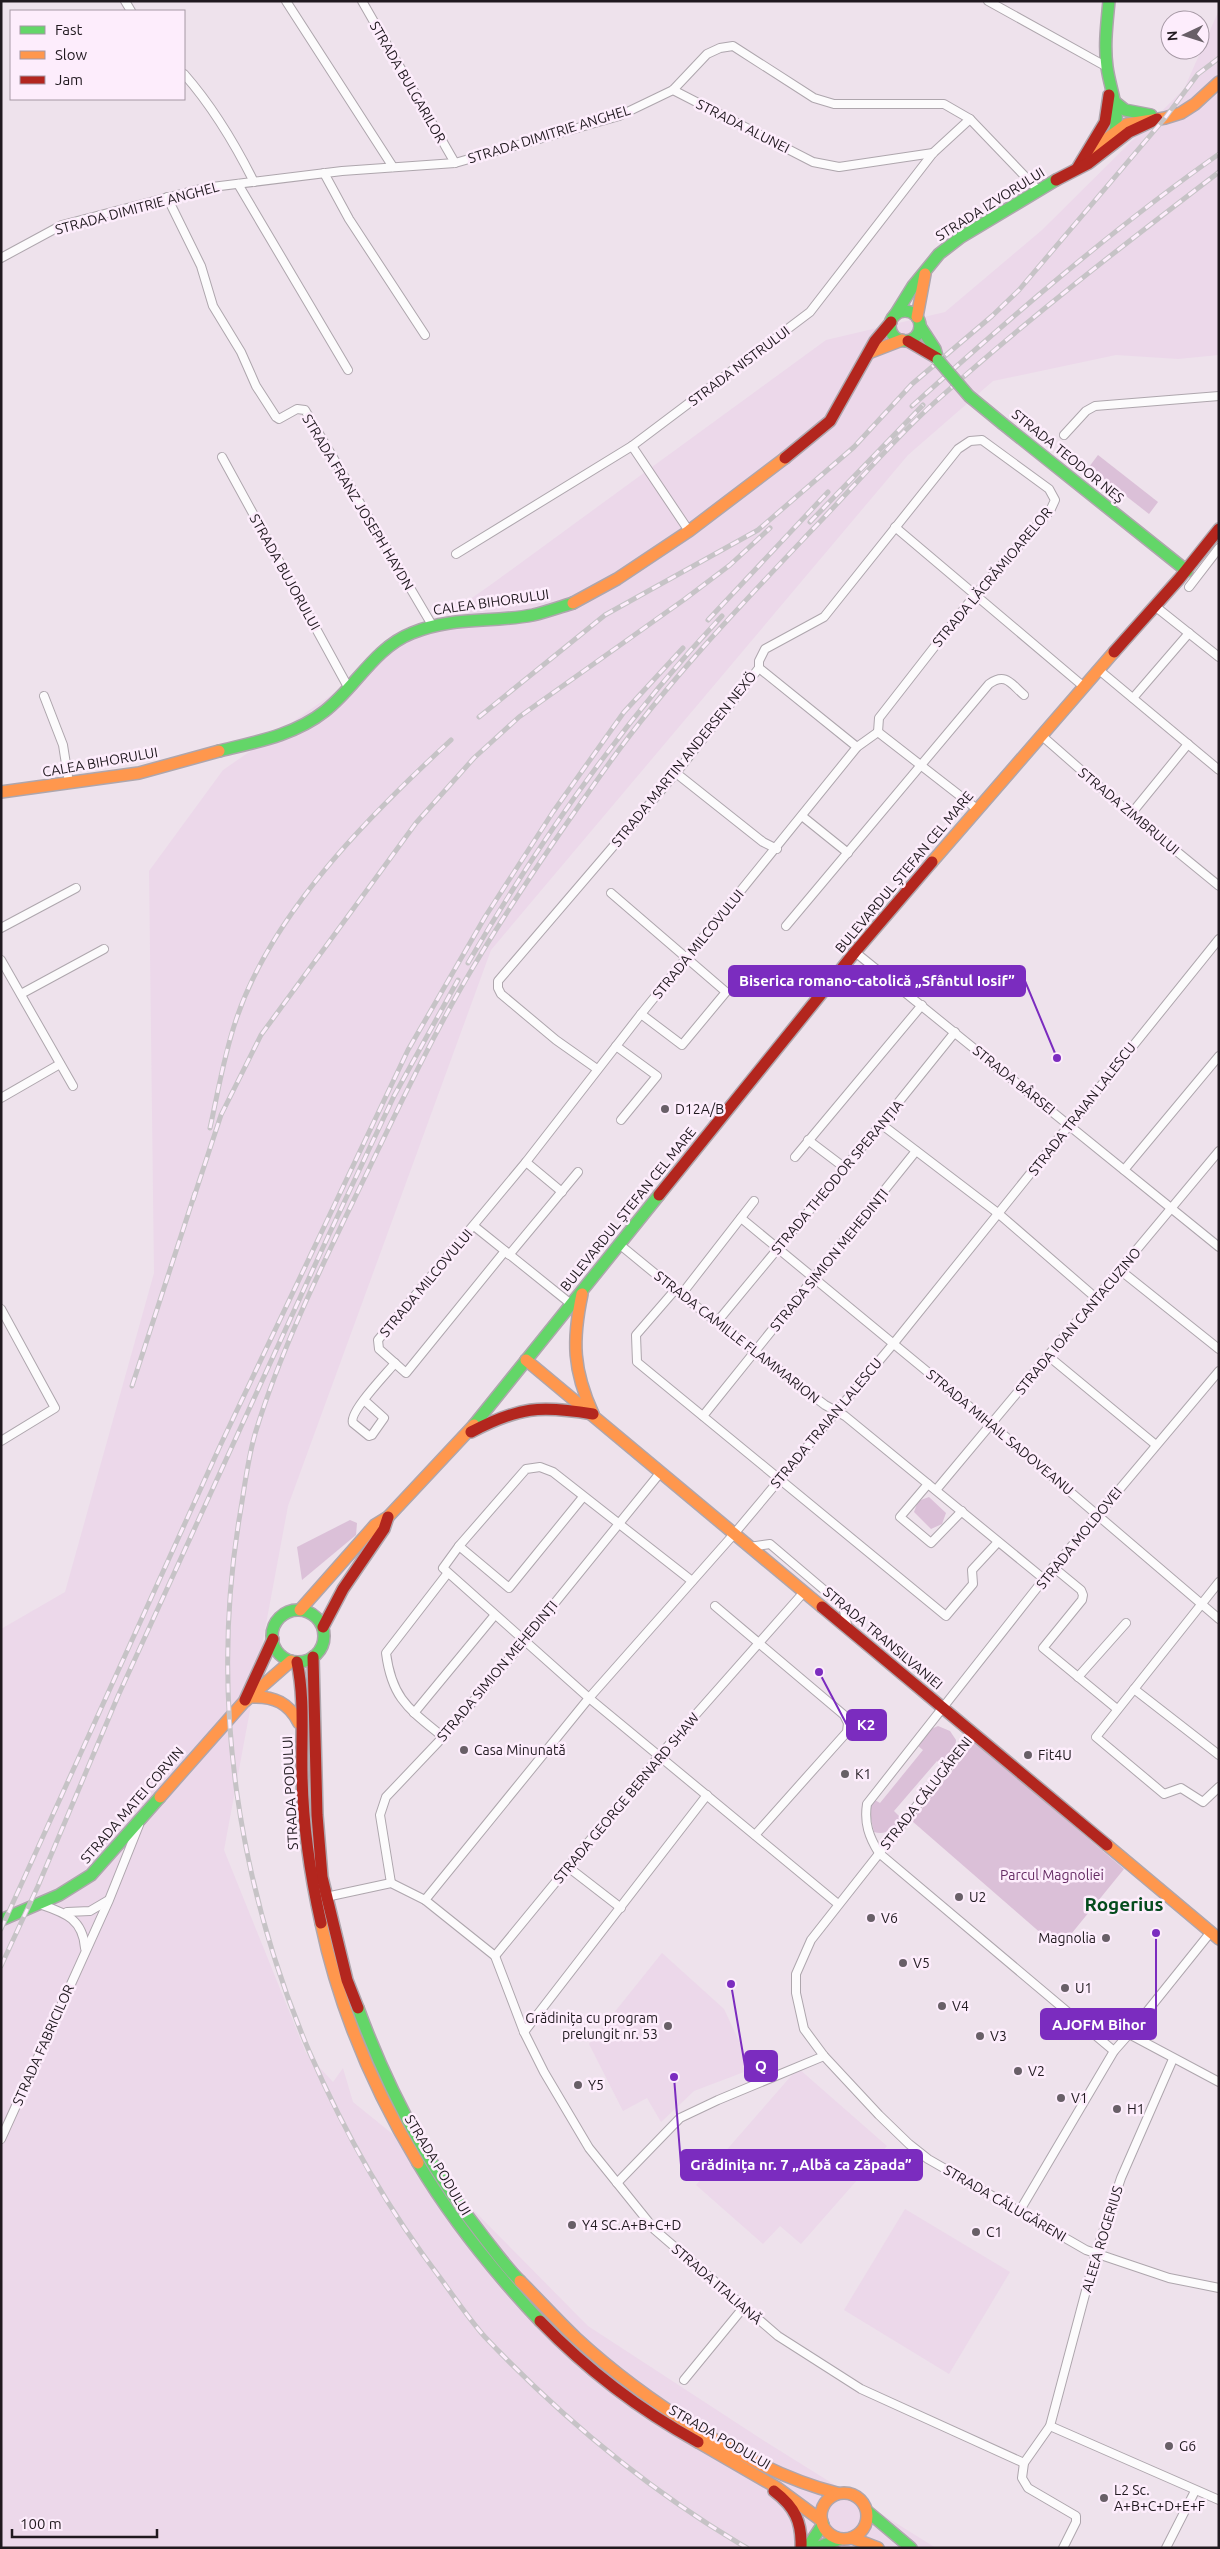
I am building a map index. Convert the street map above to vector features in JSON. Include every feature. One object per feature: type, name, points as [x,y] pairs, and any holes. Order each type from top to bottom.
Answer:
[{"type":"main road","name":"STRADA IZVORULUI","points":[[893,319],[913,286],[925,274],[939,254],[961,237],[1078,167],[1089,163],[1110,146],[1116,129],[1115,102],[1107,67],[1106,29],[1109,1]]},
{"type":"main road","name":"STRADA IZVORULUI","points":[[1078,167],[1081,160],[1090,151],[1105,122],[1109,107],[1110,80]]},
{"type":"main road","points":[[1090,151],[1116,129],[1141,119],[1177,115],[1192,107],[1219,82]]},
{"type":"main road","points":[[1115,102],[1125,110],[1147,113],[1157,118]]},
{"type":"main road","points":[[1110,146],[1129,132],[1157,118]]},
{"type":"main road","name":"STRADA IZVORULUI","points":[[918,322],[925,274]]},
{"type":"main road","points":[[871,352],[905,340],[916,335],[918,322],[909,312],[893,319],[894,336],[905,340]]},
{"type":"main road","name":"CALEA BIHORULUI","points":[[1,792],[138,773],[288,733],[309,723],[327,710],[379,654],[411,633],[432,625],[451,621],[532,614],[579,601],[617,579],[689,531],[806,442],[830,421],[871,352],[875,341],[893,319]]},
{"type":"main road","name":"STRADA TEODOR NEȘ","points":[[918,322],[935,349],[938,359]]},
{"type":"main road","name":"STRADA TEODOR NEȘ","points":[[905,340],[938,359],[969,396],[1186,570]]},
{"type":"main road","name":"BULEVARDUL ȘTEFAN CEL MARE","points":[[300,1610],[376,1524],[388,1517],[465,1436],[856,952],[1083,686],[1156,607],[1219,529]]},
{"type":"main road","points":[[583,1289],[576,1316],[574,1356],[579,1384],[593,1414]]},
{"type":"main road","name":"STRADA TRANSILVANIEI","points":[[526,1360],[943,1707],[1214,1936]]},
{"type":"main road","points":[[465,1436],[505,1415],[541,1406],[593,1414]]},
{"type":"main road","name":"BULEVARDUL ȘTEFAN CEL MARE","points":[[322,1627],[343,1589],[384,1529],[388,1517]]},
{"type":"main road","points":[[300,1610],[313,1614],[322,1627],[323,1644],[313,1657],[294,1662],[248,1700],[273,1639],[276,1622],[289,1612],[300,1610]]},
{"type":"main road","points":[[273,1639],[276,1650],[294,1662]]},
{"type":"main road","name":"STRADA PODULUI","points":[[313,1657],[315,1774],[326,1897],[354,2001],[372,2049],[420,2145],[445,2186],[494,2252],[586,2349],[642,2394],[684,2421],[789,2478],[816,2489],[837,2493]]},
{"type":"main road","name":"STRADA PODULUI","points":[[294,1662],[300,1675],[303,1812],[316,1902],[328,1955],[340,1998],[366,2067],[408,2150],[436,2194],[491,2269],[574,2356],[606,2384],[652,2416],[782,2490],[822,2522]]},
{"type":"main road","points":[[248,1700],[267,1697],[281,1701],[292,1709],[301,1727]]},
{"type":"main road","name":"STRADA MATEI CORVIN","points":[[1,1920],[42,1905],[71,1890],[91,1875],[248,1700]]},
{"type":"main road","points":[[745,2469],[793,2509],[802,2524],[801,2548]]},
{"type":"main road","points":[[807,2548],[822,2522],[822,2507],[826,2501],[837,2493],[844,2492],[857,2496],[867,2510],[911,2548]]},
{"type":"main road","points":[[852,2538],[866,2524],[867,2510]]},
{"type":"main road","points":[[822,2522],[830,2534],[840,2539]]},
{"type":"main road","points":[[816,2548],[840,2539],[852,2538],[878,2548]]},
{"type":"street","points":[[286,1],[393,167]]},
{"type":"street","name":"STRADA BULGARILOR","points":[[362,1],[455,163]]},
{"type":"street","points":[[988,1],[1107,67]]},
{"type":"street","name":"STRADA DIMITRIE ANGHEL","points":[[1,258],[62,226],[204,188],[393,167],[455,163],[619,116],[673,90],[707,54],[720,48],[733,46],[814,98],[834,104],[944,104],[970,119],[1040,191]]},
{"type":"street","points":[[185,75],[219,119],[236,145],[254,182]]},
{"type":"street","name":"STRADA ALUNEI","points":[[673,90],[813,162],[839,167],[933,153]]},
{"type":"street","name":"STRADA NISTRULUI","points":[[456,554],[632,446],[810,312],[933,153],[970,119]]},
{"type":"street","points":[[324,174],[349,219],[425,335]]},
{"type":"street","points":[[238,184],[348,370]]},
{"type":"street","name":"STRADA FRANZ JOSEPH HAYDN","points":[[168,197],[201,266],[213,306],[241,352],[256,386],[279,419],[297,409],[305,410],[432,625]]},
{"type":"street","points":[[1064,435],[1086,411],[1095,406],[1219,396]]},
{"type":"street","name":"STRADA MARTIN ANDERSEN NEXÖ","points":[[597,1069],[556,1040],[500,994],[498,981],[676,773],[759,668],[759,661],[765,649],[824,617],[958,449],[970,441],[982,440]]},
{"type":"street","name":"STRADA LĂCRĂMIOARELOR","points":[[878,732],[879,718],[974,596],[1050,511],[1054,500],[1049,489],[982,440]]},
{"type":"street","points":[[632,446],[689,531]]},
{"type":"street","name":"STRADA BUJORULUI","points":[[222,457],[348,687]]},
{"type":"street","points":[[895,527],[974,596],[1083,686]]},
{"type":"street","points":[[1189,586],[1219,548]]},
{"type":"street","points":[[1156,607],[1219,657]]},
{"type":"street","points":[[1133,698],[1189,633]]},
{"type":"street","points":[[759,668],[857,747]]},
{"type":"street","points":[[1099,670],[1219,770]]},
{"type":"street","points":[[786,926],[989,684],[998,677],[1004,678],[1024,696]]},
{"type":"street","points":[[44,696],[63,745],[69,783]]},
{"type":"street","points":[[878,732],[977,809]]},
{"type":"street","name":"STRADA MILCOVULUI","points":[[395,1363],[379,1349],[378,1340],[526,1162],[685,958],[777,849],[857,747],[878,732]]},
{"type":"street","name":"STRADA ZIMBRULUI","points":[[1041,735],[1130,814],[1219,886]]},
{"type":"street","points":[[1130,814],[1188,744]]},
{"type":"street","points":[[676,773],[763,842],[777,849]]},
{"type":"street","points":[[802,816],[848,854]]},
{"type":"street","points":[[1,928],[76,888]]},
{"type":"street","points":[[611,893],[726,992],[682,1045],[641,1014]]},
{"type":"street","name":"STRADA TRAIAN LALESCU","points":[[425,1900],[589,1698],[734,1534],[894,1343],[1219,939]]},
{"type":"street","points":[[21,994],[104,949]]},
{"type":"street","name":"STRADA BÂRSEI","points":[[856,952],[1219,1247]]},
{"type":"street","points":[[1,960],[72,1086]]},
{"type":"street","points":[[795,1157],[922,1005]]},
{"type":"street","name":"STRADA THEODOR SPERANȚIA","points":[[717,1322],[955,1032]]},
{"type":"street","points":[[616,1046],[657,1076],[620,1120]]},
{"type":"street","points":[[1124,1170],[1219,1056]]},
{"type":"street","points":[[1,1098],[60,1064]]},
{"type":"street","points":[[881,1124],[999,1214],[1096,1298]]},
{"type":"street","points":[[808,1140],[845,1168]]},
{"type":"street","name":"STRADA SIMION MEHEDINȚI","points":[[703,1416],[816,1278],[916,1151]]},
{"type":"street","name":"STRADA IOAN CANTACUZINO","points":[[936,1490],[1219,1151]]},
{"type":"street","points":[[526,1162],[562,1192]]},
{"type":"street","points":[[364,1400],[384,1418],[372,1436],[369,1436],[351,1420],[364,1400],[395,1363],[406,1373],[578,1172]]},
{"type":"street","points":[[754,1201],[678,1293],[636,1335],[635,1348],[638,1362],[946,1616],[973,1584],[972,1570],[998,1542]]},
{"type":"street","name":"STRADA MIHAIL SADOVEANU","points":[[741,1218],[992,1425],[1219,1619]]},
{"type":"street","name":"STRADA MILCOVULUI","points":[[474,1226],[571,1304]]},
{"type":"street","name":"STRADA CAMILLE FLAMMARION","points":[[619,1244],[678,1293],[845,1416],[1044,1579]]},
{"type":"street","points":[[1120,1270],[1219,1349]]},
{"type":"street","points":[[1,1309],[54,1408],[1,1441]]},
{"type":"street","points":[[1048,1355],[1156,1445]]},
{"type":"street","name":"STRADA MOLDOVEI","points":[[943,1707],[1097,1514],[1219,1371]]},
{"type":"street","points":[[692,1581],[553,1472],[540,1467],[526,1469],[459,1546],[443,1568],[494,1616],[589,1698],[838,1904]]},
{"type":"street","name":"STRADA SIMION MEHEDINȚI","points":[[391,1883],[380,1815],[386,1797],[443,1737],[524,1641],[660,1472]]},
{"type":"street","points":[[928,1484],[900,1517],[931,1543],[962,1511]]},
{"type":"street","points":[[459,1546],[509,1588],[583,1497]]},
{"type":"street","points":[[749,1546],[770,1544],[778,1550],[843,1606],[848,1629]]},
{"type":"street","points":[[1053,1568],[1081,1590],[1083,1595],[1043,1648],[1117,1708]]},
{"type":"street","points":[[443,1737],[414,1713],[397,1694],[389,1674],[386,1653],[448,1574]]},
{"type":"street","points":[[1219,1582],[1097,1733],[1096,1737],[1164,1794],[1181,1788],[1204,1802],[1219,1787]]},
{"type":"street","name":"STRADA GEORGE BERNARD SHAW","points":[[495,1956],[660,1755],[758,1640],[804,1592]]},
{"type":"street","points":[[715,1606],[758,1640],[844,1715],[848,1722],[847,1732],[755,1835]]},
{"type":"street","points":[[414,1713],[494,1616]]},
{"type":"street","points":[[1078,1677],[1126,1623]]},
{"type":"street","points":[[1134,1689],[1219,1755]]},
{"type":"street","name":"STRADA CĂLUGĂRENI","points":[[879,1853],[868,1835],[867,1804],[943,1707]]},
{"type":"street","name":"STRADA CĂLUGĂRENI","points":[[974,1733],[811,1940],[796,1974],[796,1993],[804,2028],[824,2056],[879,2115],[928,2159],[1019,2212],[1096,2253],[1169,2278],[1219,2288]]},
{"type":"street","points":[[524,2032],[707,1795]]},
{"type":"street","name":"STRADA FABRICILOR","points":[[1,2139],[109,1900],[140,1821]]},
{"type":"street","points":[[879,1853],[1114,2051]]},
{"type":"street","points":[[568,1867],[621,1908]]},
{"type":"street","points":[[326,1897],[391,1883],[425,1900],[495,1956]]},
{"type":"street","points":[[64,1912],[90,1911],[99,1908],[109,1900]]},
{"type":"street","points":[[42,1905],[64,1912],[79,1923],[85,1952]]},
{"type":"street","points":[[1019,2212],[1114,2051],[1214,1936]]},
{"type":"street","name":"STRADA ITALIANĂ","points":[[495,1956],[524,2032],[544,2072],[589,2148],[654,2230],[778,2336],[861,2388],[1024,2463]]},
{"type":"street","points":[[1129,2034],[1219,2082]]},
{"type":"street","points":[[617,2184],[680,2118],[718,2100],[824,2056]]},
{"type":"street","name":"ALEEA ROGERIUS","points":[[1024,2463],[1050,2426],[1096,2253],[1121,2178],[1173,2059]]},
{"type":"street","points":[[684,2380],[743,2308]]},
{"type":"street","points":[[1050,2426],[1219,2500]]},
{"type":"street","points":[[1024,2463],[1022,2478],[1028,2488],[1076,2516],[1076,2522],[1063,2548]]},
{"type":"street","points":[[1166,2548],[1195,2491]]},
{"type":"shaded area","points":[[1219,10],[1219,355],[1178,359],[1116,355],[993,381],[908,455],[491,950],[288,1506],[224,1850],[306,2053],[333,2082],[343,2068],[353,2102],[421,2157],[588,2326],[766,2442],[936,2548],[1,2548],[1,1629],[65,1592],[154,1273],[149,871],[223,770],[489,586],[826,340],[945,312],[1042,230],[1184,89],[1197,60],[1210,60],[1210,30]]},
{"type":"shaded area","name":"Grădinița cu program prelungit nr. 53","points":[[662,1953],[724,2009],[752,2069],[694,2091],[661,2122],[647,2098],[623,2111],[589,2044]]},
{"type":"shaded area","points":[[798,2068],[887,2146],[801,2244],[780,2226],[763,2244],[696,2185]]},
{"type":"shaded area","points":[[905,2209],[1010,2272],[949,2374],[844,2310]]},
{"type":"green space","points":[[1098,455],[1158,502],[1149,514],[1089,467]]},
{"type":"green space","points":[[929,1497],[946,1513],[942,1524],[931,1529],[914,1512],[918,1501]]},
{"type":"green space","points":[[350,1520],[357,1523],[356,1535],[302,1580],[297,1547]]},
{"type":"green space","points":[[938,1726],[950,1731],[956,1740],[955,1752],[944,1767],[937,1761],[894,1811],[901,1818],[893,1827],[883,1833],[874,1832],[869,1810],[873,1799],[880,1803],[923,1750],[917,1745],[929,1730]]},
{"type":"green space","name":"Parcul Magnoliei","points":[[975,1742],[1124,1869],[1059,1949],[912,1821]]},
{"type":"railway","points":[[479,717],[605,615],[758,530],[854,447],[912,384],[992,316],[1019,290],[1165,118],[1198,74],[1219,58]]},
{"type":"railway","points":[[912,406],[986,340],[1100,244],[1219,154]]},
{"type":"railway","points":[[747,2548],[676,2503],[609,2452],[576,2425],[485,2337],[402,2225],[352,2141],[323,2082],[284,1988],[264,1923],[248,1857],[237,1790],[230,1723],[228,1655],[231,1588],[239,1520],[250,1455],[267,1398],[295,1326],[434,1036],[488,942],[521,890],[633,731],[733,614],[918,418],[1039,313],[1219,172]]},
{"type":"railway","points":[[810,522],[923,405]]},
{"type":"railway","points":[[708,620],[828,492]]},
{"type":"railway","points":[[193,1200],[221,1115],[261,1035],[416,823],[474,758],[519,717],[685,599],[730,565],[770,528]]},
{"type":"railway","points":[[468,963],[524,872],[585,782],[651,697],[722,616]]},
{"type":"railway","points":[[1,1929],[220,1446],[408,1050],[485,917],[553,812],[624,712],[683,648]]},
{"type":"railway","points":[[210,1128],[236,1020],[252,980],[273,941],[298,904],[357,833],[388,800],[451,740]]},
{"type":"railway","points":[[1,1966],[38,1886],[118,1696],[325,1243],[394,1096],[458,980]]},
{"type":"railway","points":[[132,1386],[195,1193]]},
{"type":"traffic: fast","points":[[1109,1],[1106,51],[1107,67],[1116,109],[1114,135]]},
{"type":"traffic: fast","points":[[1115,102],[1125,110],[1151,115]]},
{"type":"traffic: fast","points":[[895,315],[913,286],[939,254],[961,237],[1056,180]]},
{"type":"traffic: fast","points":[[905,311],[911,312],[919,320],[920,326],[919,332],[911,340],[905,341],[899,340],[891,332],[890,326],[891,320],[899,312],[905,311]]},
{"type":"traffic: fast","points":[[920,326],[935,349],[938,360]]},
{"type":"traffic: fast","points":[[938,360],[969,396],[1003,424]]},
{"type":"traffic: fast","points":[[1003,424],[1187,571]]},
{"type":"traffic: fast","points":[[219,751],[275,737],[313,719],[336,701],[387,648],[412,633],[442,624],[533,615],[573,603]]},
{"type":"traffic: fast","points":[[474,1425],[659,1195]]},
{"type":"traffic: fast","points":[[298,1610],[308,1612],[316,1618],[322,1626],[324,1636],[322,1646],[316,1654],[308,1660],[298,1662],[288,1660],[280,1654],[274,1646],[272,1636],[274,1626],[280,1618],[288,1612],[298,1610]]},
{"type":"traffic: fast","points":[[1,1920],[59,1895],[91,1875],[160,1797]]},
{"type":"traffic: fast","points":[[358,2008],[397,2100],[429,2158],[466,2213],[520,2281]]},
{"type":"traffic: fast","points":[[418,2163],[474,2245],[540,2321]]},
{"type":"traffic: fast","points":[[867,2511],[911,2548]]},
{"type":"traffic: fast","points":[[807,2548],[823,2524]]},
{"type":"traffic: fast","points":[[816,2548],[840,2539]]},
{"type":"traffic: slow","points":[[1090,151],[1127,124],[1165,118],[1181,113],[1195,104],[1219,82]]},
{"type":"traffic: slow","points":[[917,317],[925,274]]},
{"type":"traffic: slow","points":[[871,352],[902,340]]},
{"type":"traffic: slow","points":[[573,603],[617,579],[689,531],[785,458]]},
{"type":"traffic: slow","points":[[932,862],[1114,652]]},
{"type":"traffic: slow","points":[[1,792],[139,773],[219,751]]},
{"type":"traffic: slow","points":[[582,1294],[577,1326],[576,1355],[581,1383],[593,1414]]},
{"type":"traffic: slow","points":[[526,1360],[822,1607]]},
{"type":"traffic: slow","points":[[300,1610],[375,1525],[388,1517],[474,1425]]},
{"type":"traffic: slow","points":[[160,1797],[243,1703],[291,1661]]},
{"type":"traffic: slow","points":[[252,1697],[267,1698],[280,1702],[291,1710],[299,1723]]},
{"type":"traffic: slow","points":[[1107,1845],[1219,1939]]},
{"type":"traffic: slow","points":[[321,1923],[337,1986],[359,2047],[386,2106],[418,2163]]},
{"type":"traffic: slow","points":[[520,2281],[576,2338],[602,2361],[665,2408],[734,2451],[804,2483],[837,2493]]},
{"type":"traffic: slow","points":[[698,2442],[776,2487],[822,2521]]},
{"type":"traffic: slow","points":[[849,2493],[861,2499],[866,2507],[867,2516],[866,2525],[861,2533],[853,2538],[839,2539],[827,2533],[822,2525],[821,2511],[827,2499],[835,2494],[849,2493]]},
{"type":"traffic: slow","points":[[852,2538],[878,2548]]},
{"type":"traffic: jam","points":[[1078,167],[1105,122],[1109,95]]},
{"type":"traffic: jam","points":[[1056,180],[1089,163],[1129,132],[1157,119]]},
{"type":"traffic: jam","points":[[785,458],[830,421],[875,341],[891,322]]},
{"type":"traffic: jam","points":[[908,341],[937,358]]},
{"type":"traffic: jam","points":[[1114,652],[1179,579],[1219,529]]},
{"type":"traffic: jam","points":[[659,1195],[855,952],[932,862]]},
{"type":"traffic: jam","points":[[471,1432],[503,1417],[530,1410],[544,1409],[593,1414]]},
{"type":"traffic: jam","points":[[323,1627],[343,1589],[384,1529],[388,1517]]},
{"type":"traffic: jam","points":[[822,1607],[1107,1845]]},
{"type":"traffic: jam","points":[[245,1700],[273,1639]]},
{"type":"traffic: jam","points":[[313,1657],[317,1815],[322,1877],[347,1980],[358,2008]]},
{"type":"traffic: jam","points":[[297,1662],[302,1704],[304,1813],[310,1868],[321,1923]]},
{"type":"traffic: jam","points":[[540,2321],[576,2356],[614,2388],[698,2442]]},
{"type":"traffic: jam","points":[[774,2491],[787,2503],[796,2516],[800,2530],[801,2548]]},
{"type":"place","name":"Biserica romano-catolică „Sfântul Iosif”","points":[[1057,1058]]},
{"type":"place","name":"D12A/B","points":[[665,1109]]},
{"type":"place","name":"K2","points":[[819,1672]]},
{"type":"place","name":"Casa Minunată","points":[[464,1750]]},
{"type":"place","name":"Fit4U","points":[[1028,1755]]},
{"type":"place","name":"K1","points":[[845,1774]]},
{"type":"place","name":"U2","points":[[959,1897]]},
{"type":"place","name":"V6","points":[[871,1918]]},
{"type":"place","name":"AJOFM Bihor","points":[[1156,1933]]},
{"type":"place","name":"Magnolia","points":[[1106,1938]]},
{"type":"place","name":"V5","points":[[903,1963]]},
{"type":"place","name":"Q","points":[[731,1984]]},
{"type":"place","name":"U1","points":[[1065,1988]]},
{"type":"place","name":"V4","points":[[942,2006]]},
{"type":"place","name":"Grădinița cu program prelungit nr. 53","points":[[668,2026]]},
{"type":"place","name":"V3","points":[[980,2036]]},
{"type":"place","name":"V2","points":[[1018,2071]]},
{"type":"place","name":"Grădinița nr. 7 „Albă ca Zăpada”","points":[[674,2077]]},
{"type":"place","name":"Y5","points":[[578,2085]]},
{"type":"place","name":"V1","points":[[1061,2098]]},
{"type":"place","name":"H1","points":[[1117,2109]]},
{"type":"place","name":"Y4 SC.A+B+C+D","points":[[572,2225]]},
{"type":"place","name":"C1","points":[[976,2232]]},
{"type":"place","name":"G6","points":[[1169,2446]]},
{"type":"place","name":"L2 Sc. A+B+C+D+E+F","points":[[1104,2498]]},
{"type":"district","name":"Rogerius","points":[[1124,1904]]}]
